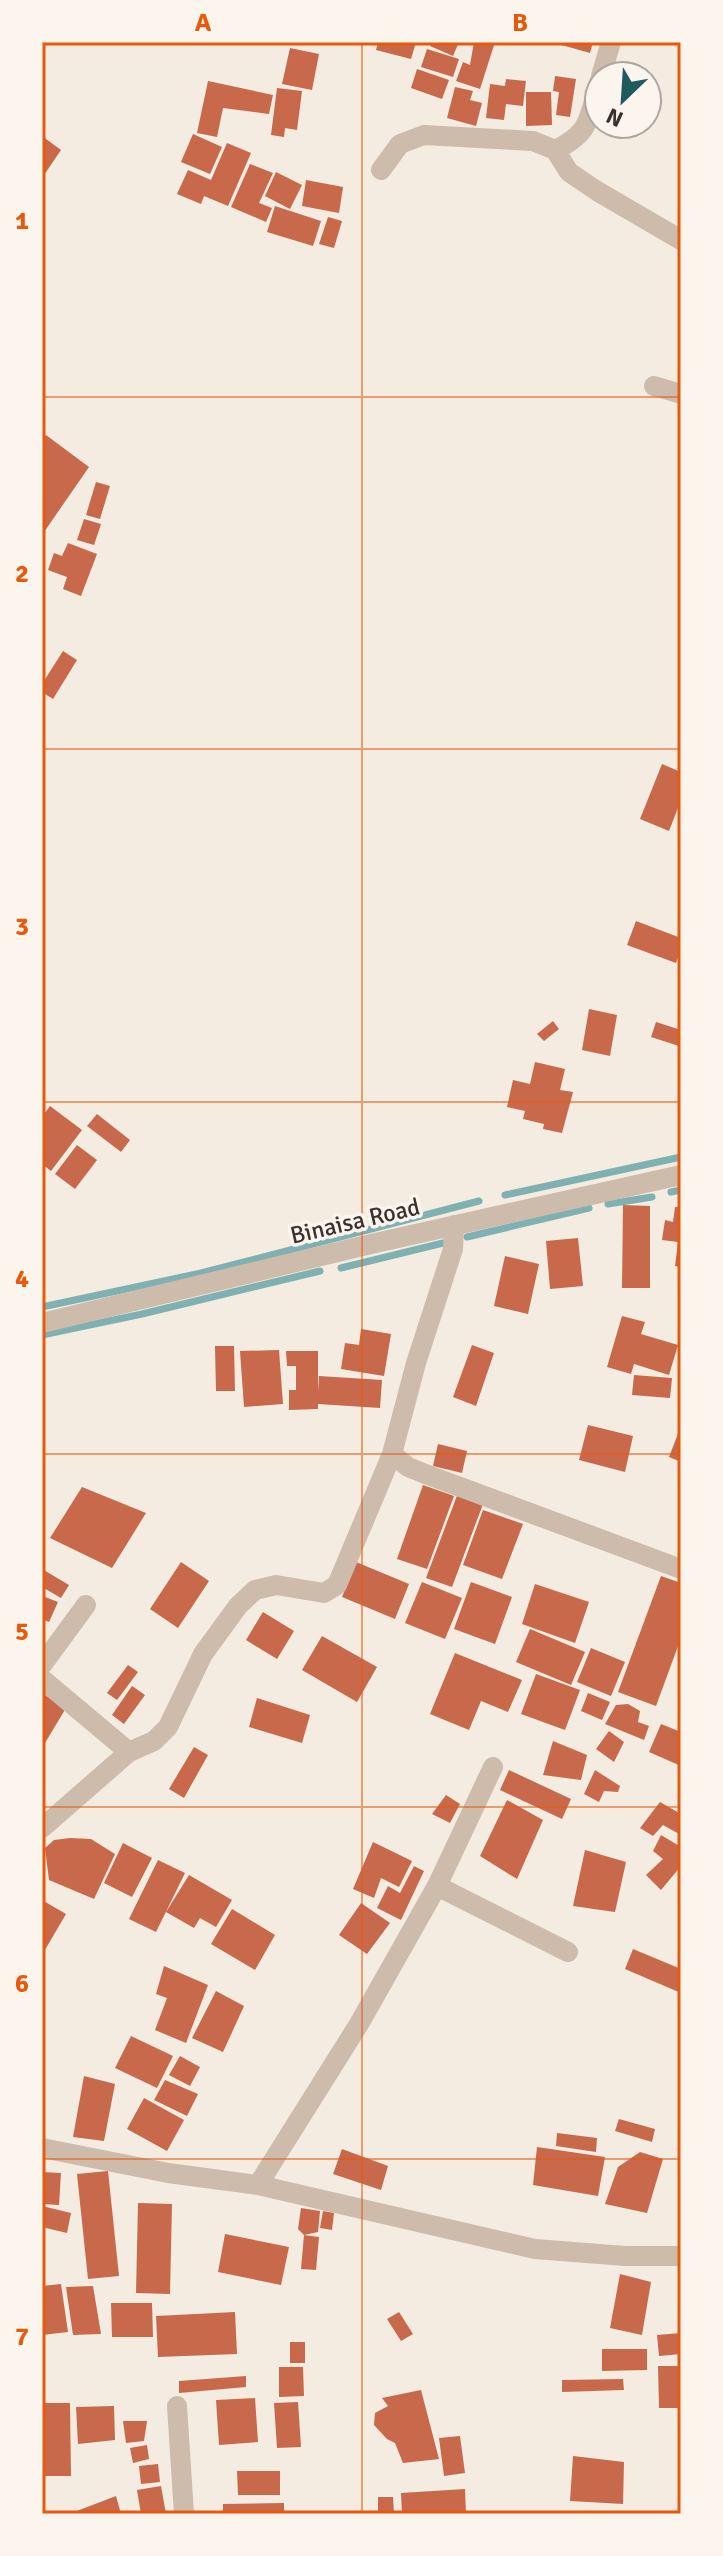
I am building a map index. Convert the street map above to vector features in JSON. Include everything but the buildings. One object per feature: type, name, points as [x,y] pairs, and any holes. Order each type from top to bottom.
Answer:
[{"type":"street","points":[[555,150],[576,140],[583,129]]},
{"type":"street","points":[[381,170],[400,144],[424,135],[533,141],[555,150],[569,172],[597,191],[681,240]]},
{"type":"street","points":[[654,386],[681,394]]},
{"type":"street","name":"Binaisa Road","points":[[42,1323],[454,1225],[681,1175]]},
{"type":"street","points":[[42,1828],[129,1752],[154,1741],[168,1727],[203,1654],[238,1606],[255,1590],[276,1585],[324,1593],[337,1585],[392,1454],[416,1363],[453,1249],[454,1225]]},
{"type":"street","points":[[392,1454],[408,1467],[428,1475],[681,1569]]},
{"type":"street","points":[[42,1665],[86,1605]]},
{"type":"street","points":[[42,1679],[129,1752]]},
{"type":"street","points":[[258,2185],[359,2024],[437,1886],[493,1767]]},
{"type":"street","points":[[437,1886],[568,1952]]},
{"type":"street","points":[[42,2148],[168,2173],[258,2185],[535,2249],[625,2256],[681,2256]]},
{"type":"street","points":[[177,2406],[184,2514]]},
{"type":"waterway","points":[[505,1195],[681,1157]]},
{"type":"waterway","points":[[671,1192],[681,1190]]},
{"type":"waterway","points":[[608,1204],[652,1197]]},
{"type":"waterway","points":[[42,1307],[201,1273],[479,1201]]},
{"type":"waterway","points":[[467,1237],[589,1208]]},
{"type":"waterway","points":[[341,1268],[443,1243]]},
{"type":"waterway","points":[[42,1335],[320,1271]]}]
